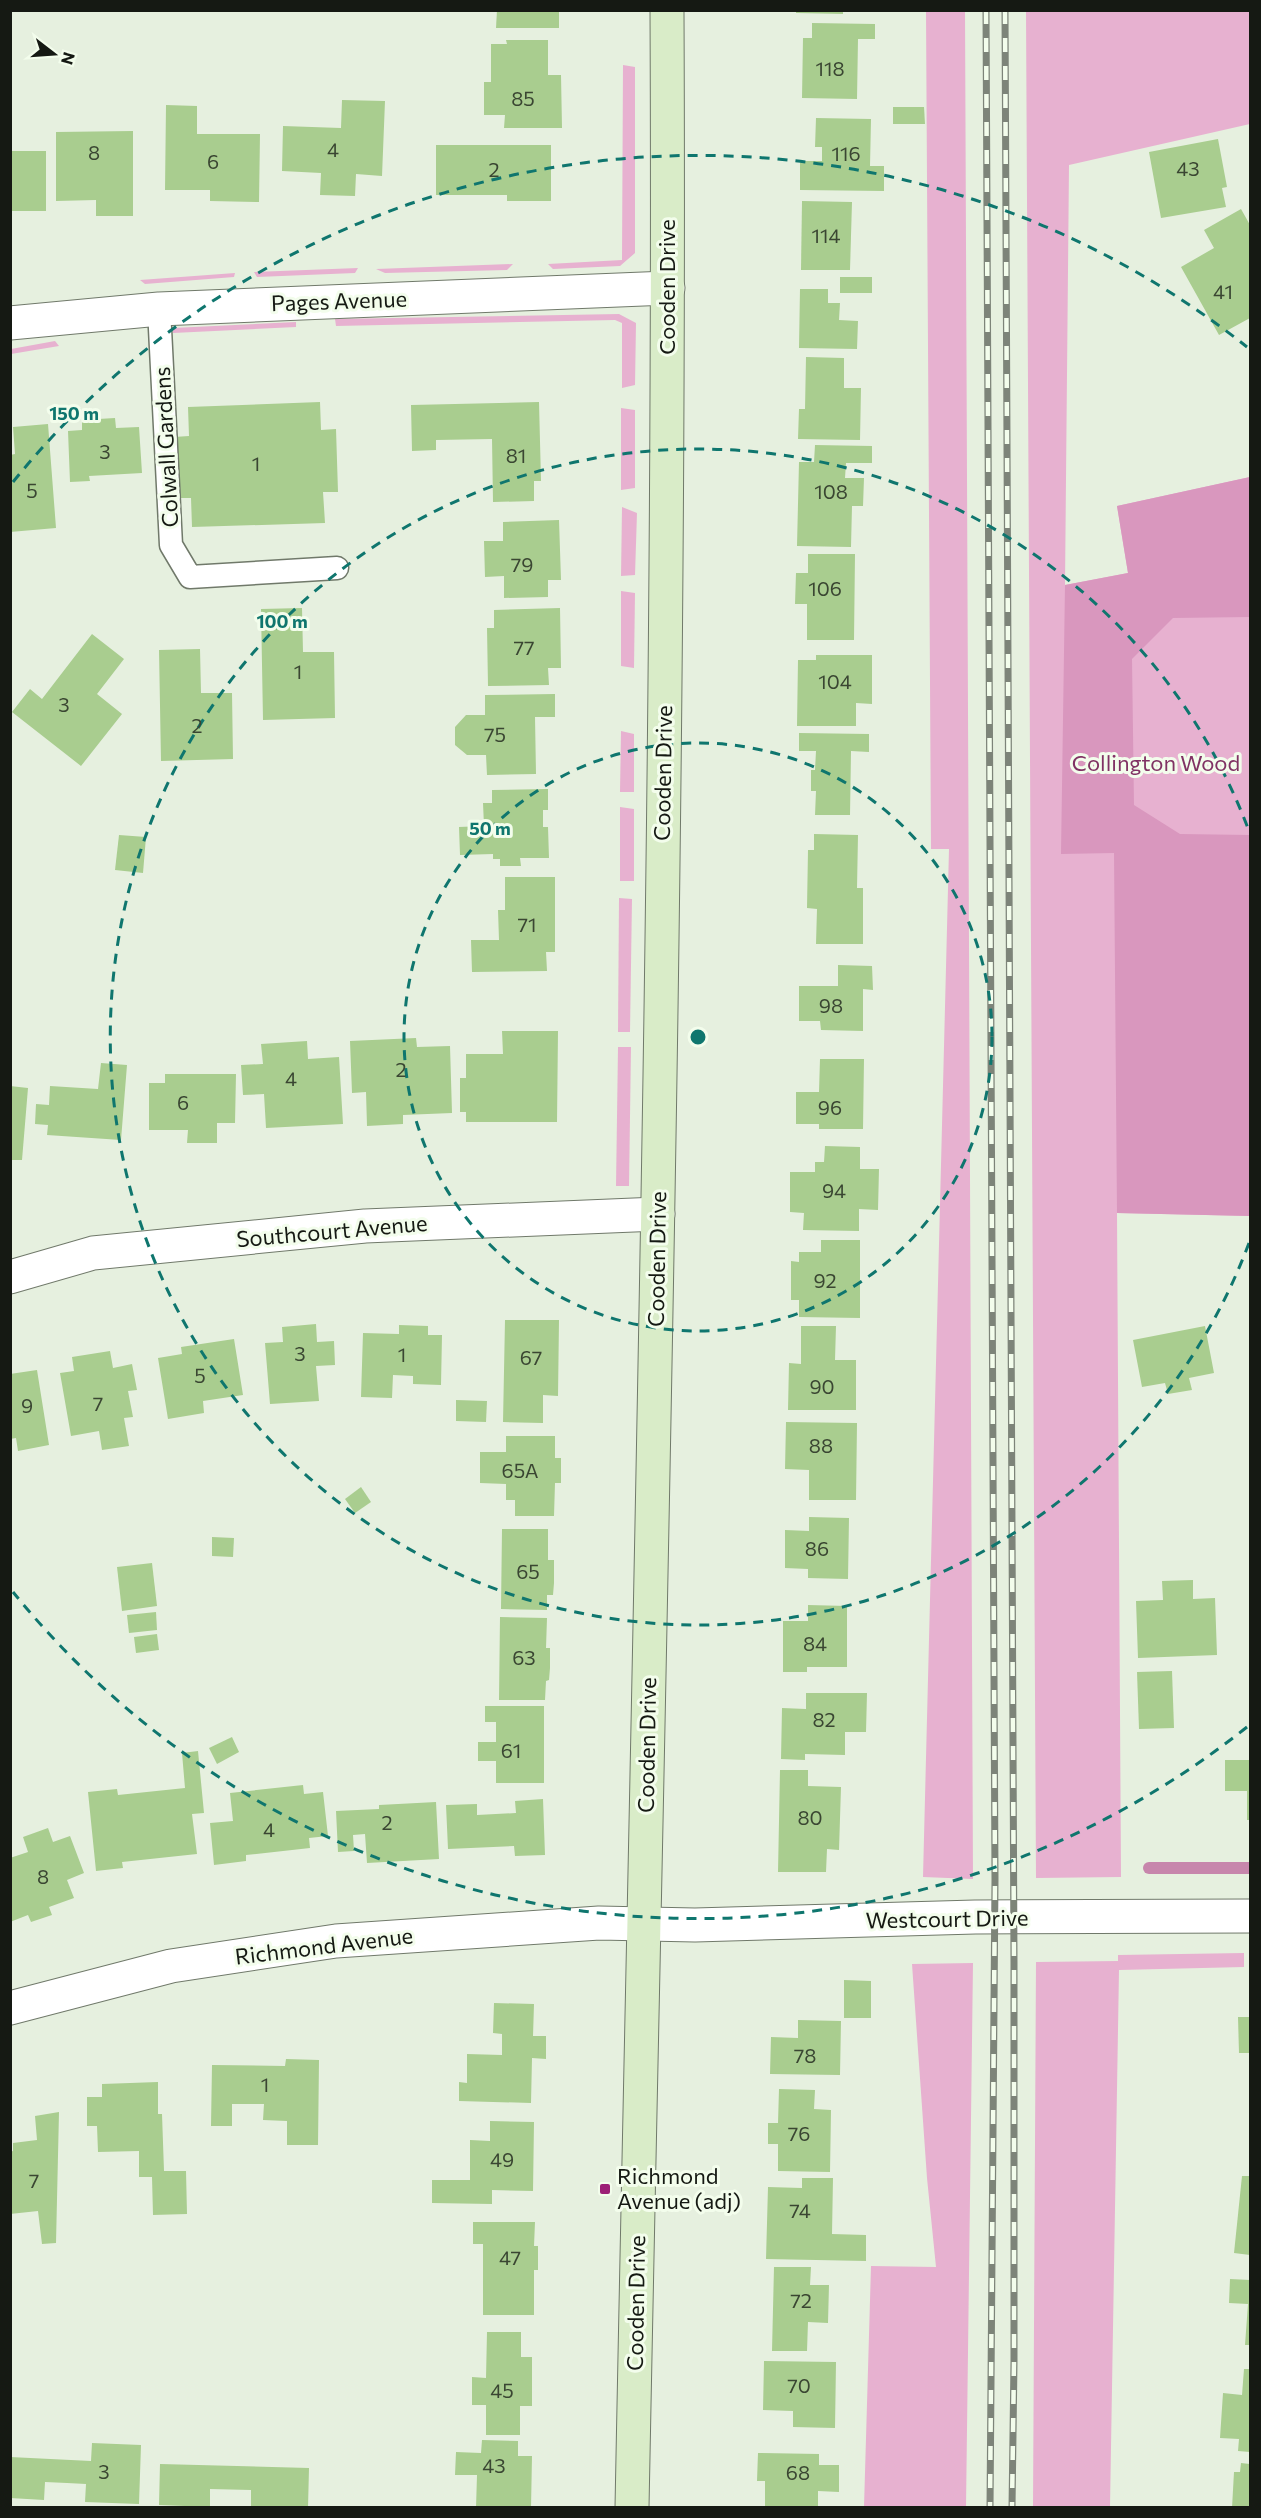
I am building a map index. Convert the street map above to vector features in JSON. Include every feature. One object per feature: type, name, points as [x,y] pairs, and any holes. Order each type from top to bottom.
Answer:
[{"type":"main road","name":"Cooden Drive","points":[[632,2508],[658,1214],[668,288],[666,10]]},
{"type":"street","name":"Pages Avenue","points":[[10,323],[159,309],[668,288]]},
{"type":"street","name":"Southcourt Avenue","points":[[10,1277],[93,1253],[342,1228],[658,1214]]},
{"type":"street","name":"Westcourt Drive","points":[[643,1924],[695,1925],[985,1917],[1251,1916]]},
{"type":"street","name":"Richmond Avenue","points":[[10,2008],[171,1966],[336,1941],[529,1927],[643,1924]]},
{"type":"lane","name":"Colwall Gardens","points":[[159,309],[171,545],[190,577],[337,568]]},
{"type":"green space","points":[[965,10],[973,1879],[923,1877],[949,849],[931,849],[926,11]]},
{"type":"green space","points":[[1026,11],[1250,11],[1250,124],[1069,165],[1065,585],[1128,573],[1117,506],[1250,477],[1250,1216],[1117,1213],[1121,1877],[1036,1878]]},
{"type":"green space","points":[[623,65],[635,67],[635,253],[620,266],[553,269],[548,264],[622,260]]},
{"type":"green space","points":[[513,264],[507,270],[385,273],[376,269]]},
{"type":"green space","points":[[358,268],[355,273],[257,277],[254,272]]},
{"type":"green space","points":[[235,273],[234,277],[145,284],[140,280]]},
{"type":"green space","points":[[619,314],[636,323],[635,385],[622,388],[622,323],[615,320],[336,326],[335,319]]},
{"type":"green space","points":[[296,322],[296,327],[173,333],[173,328]]},
{"type":"green space","points":[[55,341],[59,346],[11,354],[11,349]]},
{"type":"green space","points":[[621,408],[635,410],[635,488],[621,490]]},
{"type":"green space","points":[[622,507],[637,513],[635,575],[621,576]]},
{"type":"green space","points":[[621,591],[635,593],[634,668],[621,666]]},
{"type":"green space","points":[[621,731],[634,734],[634,792],[620,792]]},
{"type":"green space","points":[[620,807],[634,809],[634,881],[620,881]]},
{"type":"green space","points":[[619,898],[632,899],[630,1032],[618,1032]]},
{"type":"green space","points":[[618,1047],[631,1047],[629,1186],[616,1186]]},
{"type":"green space","points":[[1244,1953],[1244,1967],[1119,1970],[1110,2507],[1033,2507],[1036,1962],[1118,1961],[1118,1955]]},
{"type":"green space","points":[[973,1963],[966,2507],[864,2507],[871,2266],[936,2267],[927,2178],[912,1964]]},
{"type":"shaded area","name":"Collington Wood","points":[[1250,477],[1250,617],[1173,618],[1132,659],[1134,805],[1180,834],[1250,835],[1250,1216],[1117,1213],[1114,853],[1061,854],[1065,585],[1128,573],[1117,506]]},
{"type":"building","points":[[497,10],[559,10],[559,28],[496,28]]},
{"type":"building","points":[[796,10],[843,10],[843,14],[796,13]]},
{"type":"building","points":[[812,23],[875,24],[875,39],[858,39],[857,99],[802,98],[803,38],[812,38]]},
{"type":"building","points":[[506,40],[548,40],[548,75],[561,75],[562,128],[504,128],[505,115],[484,115],[484,82],[491,82],[491,44],[507,44]]},
{"type":"building","points":[[342,100],[385,101],[382,176],[356,174],[355,196],[320,195],[321,173],[282,171],[283,126],[341,128]]},
{"type":"building","points":[[166,105],[197,106],[197,134],[260,134],[259,202],[210,201],[210,190],[165,190]]},
{"type":"building","points":[[893,107],[924,107],[925,124],[893,124]]},
{"type":"building","points":[[816,118],[871,119],[870,166],[884,166],[884,191],[800,190],[800,161],[822,161],[822,147],[815,147]]},
{"type":"building","points":[[133,131],[133,216],[96,216],[96,200],[56,201],[56,132]]},
{"type":"building","points":[[1218,139],[1227,187],[1222,188],[1226,207],[1161,218],[1149,152]]},
{"type":"building","points":[[436,145],[551,145],[551,201],[507,201],[507,195],[436,195]]},
{"type":"building","points":[[10,151],[46,151],[46,211],[10,211]]},
{"type":"building","points":[[802,201],[852,202],[850,270],[801,270]]},
{"type":"building","points":[[1241,209],[1250,225],[1250,318],[1219,335],[1181,267],[1214,248],[1204,230]]},
{"type":"building","points":[[840,277],[872,277],[872,293],[840,293]]},
{"type":"building","points":[[800,289],[828,289],[828,303],[840,303],[839,320],[858,321],[857,349],[799,348]]},
{"type":"building","points":[[806,357],[844,358],[844,388],[861,388],[860,440],[798,439],[799,409],[805,409]]},
{"type":"building","points":[[320,402],[321,430],[336,429],[338,492],[323,492],[325,523],[192,527],[191,498],[176,498],[174,437],[189,436],[188,407]]},
{"type":"building","points":[[539,402],[541,481],[534,481],[534,501],[493,502],[492,439],[436,440],[436,450],[412,451],[411,405]]},
{"type":"building","points":[[115,418],[116,428],[139,427],[142,473],[89,476],[90,481],[70,482],[68,431],[82,430],[82,420]]},
{"type":"building","points":[[48,424],[56,528],[10,532],[10,455],[15,454],[13,427]]},
{"type":"building","points":[[815,445],[872,446],[872,463],[846,463],[845,478],[864,478],[863,506],[852,506],[851,547],[797,546],[799,462],[814,462]]},
{"type":"building","points":[[559,520],[561,580],[548,580],[548,597],[504,598],[504,576],[485,577],[484,541],[503,541],[503,522]]},
{"type":"building","points":[[808,554],[855,554],[854,640],[807,640],[807,604],[795,604],[796,573],[808,573]]},
{"type":"building","points":[[302,608],[303,652],[334,652],[335,718],[263,720],[261,609]]},
{"type":"building","points":[[560,608],[561,668],[548,668],[549,685],[488,686],[487,628],[494,628],[494,610]]},
{"type":"building","points":[[92,634],[124,659],[97,694],[122,714],[81,766],[12,712],[30,689],[42,699]]},
{"type":"building","points":[[200,649],[201,693],[232,693],[233,759],[161,761],[159,650]]},
{"type":"building","points":[[816,655],[872,655],[872,704],[856,703],[856,726],[797,726],[798,660],[816,660]]},
{"type":"building","points":[[555,694],[555,717],[535,717],[536,774],[487,775],[486,755],[467,755],[455,745],[455,727],[466,715],[485,715],[485,695]]},
{"type":"building","points":[[799,733],[869,734],[869,752],[851,751],[850,815],[815,815],[816,791],[811,791],[811,770],[815,770],[816,751],[799,751]]},
{"type":"building","points":[[548,789],[548,810],[543,810],[543,827],[548,827],[549,858],[520,858],[521,866],[500,866],[500,859],[493,859],[493,854],[460,855],[459,827],[484,826],[483,803],[492,803],[492,790]]},
{"type":"building","points":[[814,834],[858,835],[857,888],[863,888],[863,944],[816,944],[817,909],[807,908],[808,850],[814,850]]},
{"type":"building","points":[[119,835],[146,837],[143,873],[115,870]]},
{"type":"building","points":[[505,877],[555,877],[555,952],[546,952],[547,971],[472,972],[471,940],[499,940],[498,910],[505,910]]},
{"type":"building","points":[[838,965],[872,966],[873,990],[863,989],[863,1031],[821,1030],[820,1021],[799,1021],[799,986],[838,986]]},
{"type":"building","points":[[502,1031],[558,1031],[557,1122],[466,1122],[466,1112],[460,1112],[460,1078],[466,1078],[466,1054],[503,1054]]},
{"type":"building","points":[[416,1038],[417,1047],[450,1046],[452,1113],[403,1115],[403,1124],[367,1126],[366,1092],[352,1093],[350,1041]]},
{"type":"building","points":[[307,1041],[308,1059],[339,1057],[343,1124],[266,1128],[264,1094],[243,1095],[241,1065],[263,1064],[261,1044]]},
{"type":"building","points":[[820,1059],[864,1059],[863,1129],[819,1129],[819,1124],[796,1124],[796,1092],[819,1092]]},
{"type":"building","points":[[101,1063],[127,1065],[121,1140],[47,1135],[48,1125],[35,1124],[36,1104],[49,1105],[50,1086],[98,1089]]},
{"type":"building","points":[[165,1074],[236,1074],[235,1123],[217,1123],[217,1143],[187,1143],[188,1130],[149,1130],[149,1083],[165,1083]]},
{"type":"building","points":[[10,1086],[28,1088],[22,1160],[10,1160]]},
{"type":"building","points":[[825,1146],[860,1147],[860,1169],[879,1169],[878,1210],[859,1209],[859,1231],[803,1230],[804,1213],[790,1212],[790,1172],[815,1172],[815,1162],[824,1162]]},
{"type":"building","points":[[821,1240],[860,1240],[860,1318],[799,1317],[799,1300],[791,1300],[791,1261],[799,1262],[799,1252],[821,1252]]},
{"type":"building","points":[[505,1320],[559,1320],[558,1396],[543,1395],[543,1423],[503,1422]]},
{"type":"building","points":[[316,1324],[317,1342],[334,1341],[335,1365],[316,1366],[319,1401],[270,1404],[265,1343],[283,1342],[282,1327]]},
{"type":"building","points":[[399,1325],[428,1326],[428,1335],[442,1335],[441,1385],[413,1384],[413,1376],[393,1375],[392,1398],[361,1397],[363,1333],[399,1334]]},
{"type":"building","points":[[801,1326],[836,1326],[835,1360],[856,1360],[856,1410],[788,1410],[789,1363],[801,1364]]},
{"type":"building","points":[[1205,1326],[1214,1373],[1189,1378],[1192,1390],[1168,1394],[1165,1383],[1142,1387],[1133,1340]]},
{"type":"building","points":[[234,1339],[243,1395],[203,1401],[204,1413],[168,1419],[158,1358],[182,1354],[181,1347]]},
{"type":"building","points":[[110,1351],[113,1368],[132,1364],[137,1390],[128,1391],[133,1417],[124,1418],[129,1446],[102,1450],[99,1431],[71,1436],[60,1373],[74,1371],[72,1357]]},
{"type":"building","points":[[37,1370],[49,1445],[18,1451],[16,1438],[10,1439],[10,1374]]},
{"type":"building","points":[[456,1400],[487,1401],[486,1422],[456,1421]]},
{"type":"building","points":[[786,1422],[857,1423],[856,1500],[809,1500],[809,1470],[785,1469]]},
{"type":"building","points":[[506,1436],[555,1436],[555,1458],[561,1458],[561,1483],[555,1483],[554,1516],[515,1516],[515,1500],[506,1500],[506,1484],[480,1483],[480,1452],[506,1452]]},
{"type":"building","points":[[361,1487],[371,1502],[355,1513],[345,1499]]},
{"type":"building","points":[[809,1517],[849,1518],[848,1579],[808,1578],[808,1569],[785,1568],[785,1530],[809,1531]]},
{"type":"building","points":[[502,1529],[548,1529],[548,1560],[554,1560],[554,1583],[553,1595],[547,1595],[547,1610],[501,1609]]},
{"type":"building","points":[[212,1537],[234,1538],[233,1557],[212,1556]]},
{"type":"building","points":[[152,1563],[157,1606],[122,1611],[117,1567]]},
{"type":"building","points":[[1193,1580],[1193,1599],[1215,1598],[1217,1655],[1138,1658],[1136,1601],[1163,1600],[1162,1581]]},
{"type":"building","points":[[808,1605],[847,1606],[847,1667],[807,1667],[807,1672],[783,1672],[783,1621],[808,1621]]},
{"type":"building","points":[[156,1612],[157,1630],[129,1633],[127,1615]]},
{"type":"building","points":[[500,1617],[547,1618],[546,1648],[550,1648],[550,1668],[549,1680],[546,1681],[545,1700],[499,1700]]},
{"type":"building","points":[[157,1634],[159,1650],[136,1653],[134,1637]]},
{"type":"building","points":[[1172,1671],[1174,1728],[1139,1729],[1137,1672]]},
{"type":"building","points":[[806,1693],[867,1693],[866,1732],[845,1732],[845,1755],[805,1754],[805,1760],[781,1759],[782,1708],[806,1709]]},
{"type":"building","points":[[485,1706],[544,1706],[544,1783],[496,1783],[496,1761],[478,1761],[478,1742],[496,1742],[496,1722],[485,1722]]},
{"type":"building","points":[[232,1737],[239,1752],[217,1764],[209,1748]]},
{"type":"building","points":[[198,1751],[204,1813],[192,1814],[197,1854],[122,1862],[123,1868],[96,1871],[88,1792],[117,1789],[118,1795],[185,1788],[182,1753]]},
{"type":"building","points":[[1225,1760],[1250,1760],[1250,1820],[1247,1820],[1247,1791],[1225,1791]]},
{"type":"building","points":[[780,1770],[808,1770],[808,1786],[841,1787],[839,1850],[827,1849],[826,1872],[778,1872]]},
{"type":"building","points":[[303,1785],[304,1794],[323,1792],[328,1836],[309,1838],[310,1848],[246,1855],[246,1861],[214,1865],[210,1823],[233,1821],[230,1793]]},
{"type":"building","points":[[543,1799],[545,1855],[515,1856],[514,1846],[448,1849],[446,1805],[477,1804],[477,1815],[516,1813],[515,1801]]},
{"type":"building","points":[[436,1802],[439,1859],[367,1863],[365,1834],[353,1835],[354,1851],[338,1852],[336,1811],[379,1809],[379,1805]]},
{"type":"building","points":[[48,1828],[53,1842],[70,1836],[84,1873],[67,1880],[74,1898],[49,1907],[52,1915],[31,1922],[28,1915],[10,1922],[10,1858],[28,1852],[23,1837]]},
{"type":"building","points":[[844,1980],[871,1981],[871,2018],[844,2018]]},
{"type":"building","points":[[494,2003],[534,2004],[533,2036],[546,2036],[546,2059],[532,2058],[531,2103],[459,2101],[459,2082],[467,2083],[467,2054],[502,2055],[502,2034],[493,2033]]},
{"type":"building","points":[[1238,2017],[1250,2017],[1250,2053],[1239,2053]]},
{"type":"building","points":[[798,2020],[841,2021],[840,2075],[770,2074],[771,2037],[798,2038]]},
{"type":"building","points":[[286,2059],[319,2060],[318,2145],[287,2145],[287,2121],[263,2120],[264,2104],[232,2104],[232,2126],[211,2126],[212,2065],[285,2066]]},
{"type":"building","points":[[158,2082],[158,2114],[162,2114],[164,2171],[186,2171],[187,2214],[153,2215],[152,2177],[139,2177],[139,2151],[98,2152],[97,2126],[87,2126],[87,2097],[102,2097],[102,2084]]},
{"type":"building","points":[[779,2089],[815,2090],[814,2109],[831,2110],[830,2172],[778,2171],[778,2144],[768,2144],[768,2123],[778,2123]]},
{"type":"building","points":[[59,2112],[56,2243],[42,2244],[38,2211],[10,2214],[10,2152],[13,2151],[13,2143],[37,2140],[35,2116]]},
{"type":"building","points":[[490,2121],[534,2122],[533,2191],[492,2190],[492,2204],[432,2203],[432,2180],[470,2180],[470,2140],[490,2141]]},
{"type":"building","points":[[1242,2176],[1250,2176],[1250,2255],[1234,2253]]},
{"type":"building","points":[[802,2178],[833,2178],[832,2234],[866,2235],[866,2261],[766,2259],[768,2187],[802,2188]]},
{"type":"building","points":[[473,2222],[535,2222],[534,2246],[538,2246],[538,2270],[534,2270],[534,2315],[483,2315],[483,2244],[473,2244]]},
{"type":"building","points":[[774,2267],[811,2267],[810,2285],[829,2285],[828,2323],[808,2322],[807,2351],[772,2351]]},
{"type":"building","points":[[1230,2279],[1250,2280],[1250,2345],[1245,2345],[1248,2304],[1229,2303]]},
{"type":"building","points":[[487,2332],[521,2332],[521,2357],[532,2357],[532,2406],[520,2406],[520,2435],[486,2435],[486,2405],[472,2405],[472,2377],[486,2378]]},
{"type":"building","points":[[764,2361],[836,2362],[835,2428],[793,2427],[793,2411],[763,2410]]},
{"type":"building","points":[[1244,2369],[1250,2369],[1250,2452],[1238,2451],[1239,2439],[1220,2438],[1223,2393],[1242,2395]]},
{"type":"building","points":[[482,2440],[518,2441],[518,2456],[532,2456],[531,2508],[476,2508],[477,2475],[455,2475],[456,2452],[481,2453]]},
{"type":"building","points":[[92,2443],[141,2445],[139,2504],[85,2502],[86,2484],[67,2483],[45,2482],[44,2500],[10,2498],[10,2457],[91,2461]]},
{"type":"building","points":[[758,2453],[819,2454],[819,2465],[839,2465],[839,2492],[818,2491],[818,2508],[765,2508],[765,2481],[757,2481]]},
{"type":"building","points":[[1241,2463],[1250,2464],[1250,2508],[1232,2508],[1234,2472],[1240,2472]]},
{"type":"building","points":[[160,2464],[309,2468],[308,2508],[251,2508],[251,2490],[210,2489],[210,2507],[159,2505]]},
{"type":"waterway","points":[[1149,1868],[1250,1868]]},
{"type":"railway","points":[[986,10],[995,1879],[990,2508]]},
{"type":"railway","points":[[1005,10],[1014,1962],[1012,2508]]},
{"type":"place","name":"Richmond Avenue (adj)","points":[[605,2189]]}]
